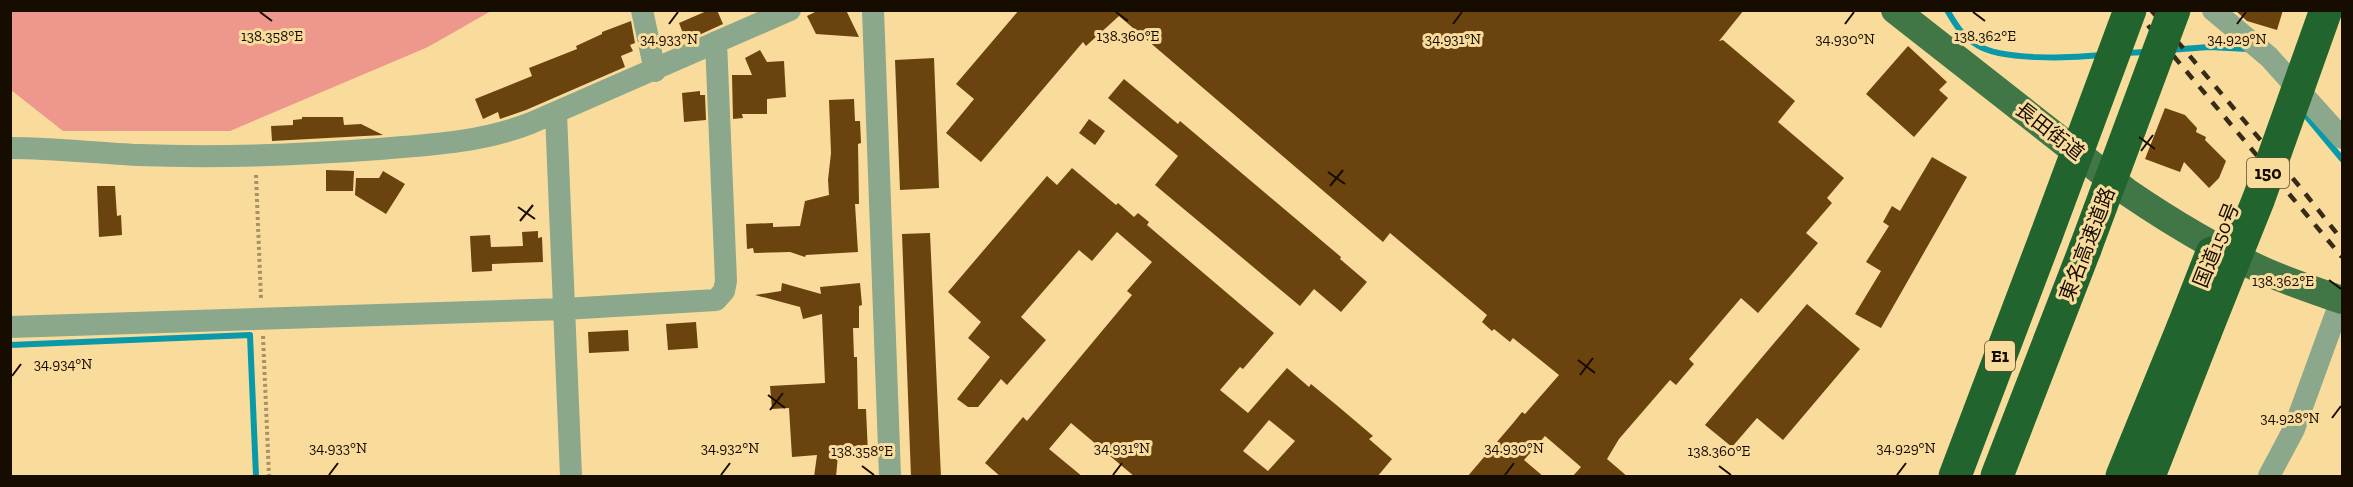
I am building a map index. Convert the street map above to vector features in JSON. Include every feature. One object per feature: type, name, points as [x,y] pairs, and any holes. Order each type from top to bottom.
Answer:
[{"type":"highway","name":"東名高速道路","points":[[1954,477],[2130,10]]},
{"type":"highway","name":"東名高速道路","points":[[1997,477],[2174,10]]},
{"type":"highway","name":"国道150号","points":[[2149,477],[2238,189],[2302,10]]},
{"type":"highway","name":"国道150号","points":[[2122,477],[2259,198],[2326,10]]},
{"type":"main road","name":"長田街道","points":[[1895,10],[2127,192],[2159,213],[2200,238],[2265,271],[2342,300]]},
{"type":"street","points":[[642,10],[655,71]]},
{"type":"street","points":[[10,148],[139,155],[215,156],[311,154],[459,142],[512,131],[555,114],[790,10]]},
{"type":"street","points":[[873,10],[890,477]]},
{"type":"street","points":[[2213,10],[2269,57],[2343,138]]},
{"type":"street","points":[[10,327],[564,309],[716,300],[724,291],[726,281],[716,42]]},
{"type":"street","points":[[555,114],[571,477]]},
{"type":"street","points":[[2269,477],[2294,429],[2342,300]]},
{"type":"shaded area","points":[[10,11],[491,11],[428,47],[230,131],[63,131],[11,90]]},
{"type":"building","points":[[709,10],[717,10],[723,24],[686,41],[679,23]]},
{"type":"building","points":[[819,10],[846,10],[859,37],[816,34],[807,16]]},
{"type":"building","points":[[1019,10],[1744,10],[1719,41],[1723,40],[1795,101],[1778,122],[1844,178],[1827,198],[1832,203],[1806,233],[1818,243],[1791,275],[1758,313],[1741,298],[1689,359],[1694,364],[1676,385],[1670,380],[1619,439],[1607,459],[1628,477],[1572,477],[1581,467],[1545,436],[1524,460],[1544,477],[1467,477],[1522,412],[1525,414],[1559,375],[1513,338],[1510,342],[1494,329],[1492,331],[1482,322],[1487,315],[1390,233],[1383,242],[1119,16],[1086,46],[1083,42],[981,162],[946,133],[974,99],[956,84]]},
{"type":"building","points":[[2235,10],[2283,10],[2277,30],[2247,21]]},
{"type":"building","points":[[631,21],[635,43],[630,45],[633,51],[621,56],[625,67],[526,110],[500,119],[498,112],[483,119],[475,99],[532,76],[529,68],[577,49],[576,46],[602,32]]},
{"type":"building","points":[[1908,46],[1947,82],[1939,90],[1948,98],[1914,137],[1866,94]]},
{"type":"building","points":[[760,50],[767,62],[784,61],[786,97],[767,99],[767,114],[742,114],[743,118],[733,119],[732,75],[752,75],[745,58]]},
{"type":"building","points":[[934,58],[939,188],[900,190],[895,60]]},
{"type":"building","points":[[1124,79],[1178,124],[1180,121],[1341,257],[1340,259],[1367,282],[1341,312],[1314,289],[1300,306],[1155,185],[1178,156],[1108,98]]},
{"type":"building","points":[[700,91],[700,95],[705,95],[706,120],[684,122],[682,93]]},
{"type":"building","points":[[854,99],[855,121],[860,121],[861,143],[858,144],[859,204],[855,204],[858,252],[806,255],[805,257],[790,252],[754,253],[753,248],[747,249],[746,224],[773,223],[773,227],[800,226],[805,201],[829,195],[831,153],[829,100]]},
{"type":"building","points":[[2165,108],[2185,115],[2197,128],[2196,132],[2206,137],[2205,140],[2226,161],[2219,178],[2209,188],[2184,162],[2180,172],[2145,159]]},
{"type":"building","points":[[302,117],[343,117],[344,125],[361,124],[383,135],[272,141],[271,126],[293,125],[293,120],[302,119]]},
{"type":"building","points":[[1089,119],[1105,131],[1095,145],[1079,133]]},
{"type":"building","points":[[1932,157],[1967,177],[1881,328],[1855,314],[1881,271],[1866,262],[1889,226],[1883,222],[1892,206],[1900,211]]},
{"type":"building","points":[[1072,168],[1116,205],[1118,203],[1134,217],[1138,213],[1149,222],[1147,225],[1274,333],[1243,369],[1240,367],[1220,390],[1248,413],[1287,368],[1309,387],[1311,384],[1373,436],[1369,439],[1392,459],[1377,477],[1135,477],[1071,423],[1049,449],[1083,477],[1001,477],[985,463],[1023,417],[1027,421],[1132,295],[1127,291],[1152,262],[1117,232],[1092,261],[1079,250],[1021,317],[1046,340],[1007,385],[1001,379],[978,407],[968,407],[957,399],[990,357],[968,338],[981,322],[948,292],[1047,176],[1057,185]],"holes":[[[1269,420],[1295,441],[1268,471],[1243,451]]]},
{"type":"building","points":[[326,170],[354,171],[353,191],[326,191]]},
{"type":"building","points":[[383,171],[405,184],[386,214],[355,195],[356,178],[379,178]]},
{"type":"building","points":[[97,186],[115,186],[117,216],[121,215],[122,235],[99,237]]},
{"type":"building","points":[[538,231],[538,238],[542,237],[543,262],[492,264],[492,271],[472,272],[470,236],[490,235],[491,247],[523,246],[522,232]]},
{"type":"building","points":[[930,233],[941,477],[911,477],[902,234]]},
{"type":"building","points":[[782,283],[821,294],[820,287],[860,283],[862,305],[859,306],[859,328],[853,328],[854,357],[857,357],[858,409],[866,409],[868,454],[838,455],[836,477],[814,477],[817,455],[792,457],[789,408],[772,409],[770,386],[825,383],[822,314],[803,319],[800,307],[755,295],[781,291]]},
{"type":"building","points":[[1807,304],[1860,349],[1783,440],[1757,418],[1732,447],[1705,425]]},
{"type":"building","points":[[696,322],[698,348],[668,350],[666,324]]},
{"type":"building","points":[[628,330],[629,351],[589,353],[588,332]]},
{"type":"waterway","points":[[1947,10],[1963,34],[1988,50],[2003,54],[2038,57],[2102,55]]},
{"type":"waterway","points":[[2169,50],[2209,47],[2248,49]]},
{"type":"waterway","points":[[2124,53],[2147,52]]},
{"type":"waterway","points":[[2302,111],[2342,159]]},
{"type":"waterway","points":[[10,345],[250,335],[256,476]]},
{"type":"railway","points":[[2135,10],[2342,257]]},
{"type":"railway","points":[[2151,10],[2342,240]]}]
